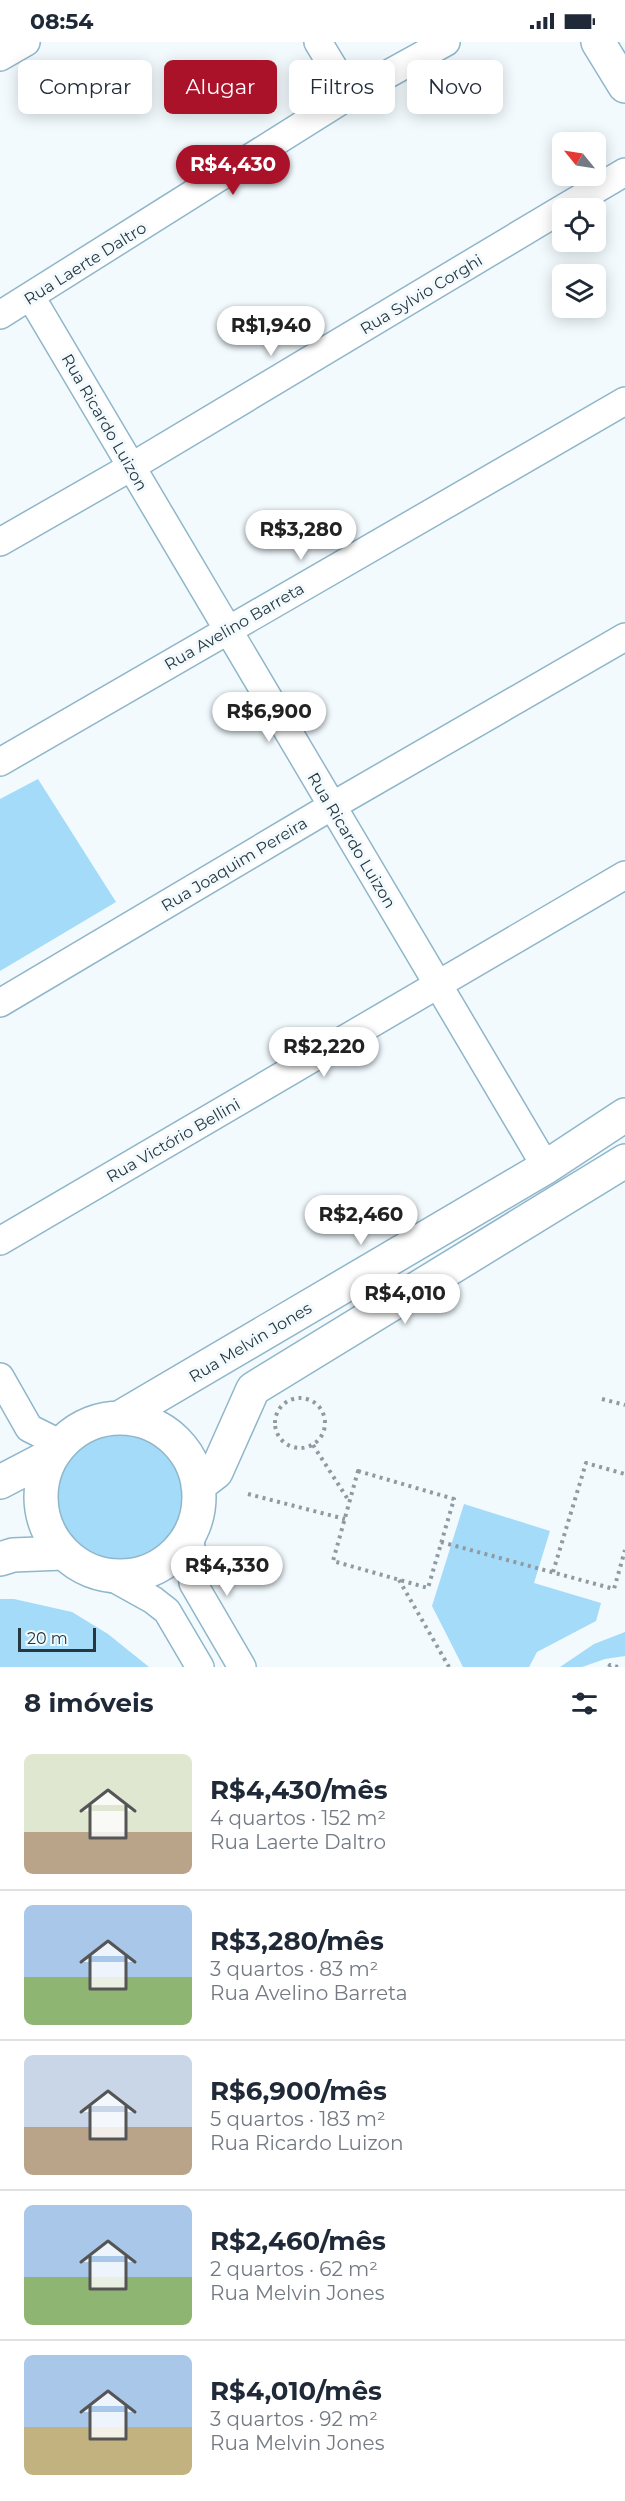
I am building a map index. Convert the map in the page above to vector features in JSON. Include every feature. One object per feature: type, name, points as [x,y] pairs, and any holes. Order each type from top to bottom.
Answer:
[{"type":"street","points":[[0,57],[26,42]]},
{"type":"street","points":[[318,42],[329,60]]},
{"type":"street","name":"Rua Laerte Daltro","points":[[395,70],[446,42]]},
{"type":"street","points":[[598,42],[622,73]]},
{"type":"street","name":"Rua Laerte Daltro","points":[[0,315],[320,114]]},
{"type":"street","name":"Rua Sylvio Corghi","points":[[581,198],[625,172]]},
{"type":"street","name":"Rua Sylvio Corghi","points":[[0,542],[131,467],[552,216]]},
{"type":"street","name":"Rua Ricardo Luizon","points":[[31,297],[546,1167]]},
{"type":"street","name":"Rua Avelino Barreta","points":[[0,762],[625,400]]},
{"type":"street","name":"Rua Joaquim Pereira","points":[[0,1003],[332,806],[625,637]]},
{"type":"street","name":"Rua Victório Bellini","points":[[0,1241],[625,875]]},
{"type":"street","name":"Rua Melvin Jones","points":[[121,1417],[546,1167],[625,1115]]},
{"type":"street","points":[[198,1486],[216,1472],[253,1389],[625,1161]]},
{"type":"street","points":[[0,1377],[29,1428],[56,1449]]},
{"type":"street","points":[[0,1482],[56,1449],[78,1429],[99,1420],[121,1417],[143,1421],[164,1430],[180,1445],[192,1464],[198,1486],[198,1510],[190,1533],[176,1553],[156,1567],[133,1575],[108,1575]]},
{"type":"street","points":[[56,1449],[42,1479],[41,1506],[48,1531],[63,1553],[84,1568],[108,1575],[153,1600],[167,1611],[200,1667]]},
{"type":"street","points":[[190,1533],[193,1583],[242,1667]]},
{"type":"street","points":[[0,1559],[13,1555],[63,1553]]},
{"type":"path","points":[[305,1397],[313,1401],[324,1413],[325,1430],[313,1444],[299,1448],[291,1447],[278,1437],[275,1429],[277,1412],[289,1400],[305,1397]]},
{"type":"path","points":[[602,1399],[625,1405]]},
{"type":"path","points":[[313,1444],[350,1502]]},
{"type":"path","points":[[553,1572],[586,1462],[625,1474]]},
{"type":"path","points":[[358,1471],[454,1499],[428,1588],[333,1561],[345,1519],[358,1471]]},
{"type":"path","points":[[248,1494],[345,1519]]},
{"type":"path","points":[[441,1542],[614,1589],[625,1550]]},
{"type":"path","points":[[399,1580],[449,1667]]},
{"type":"path","points":[[609,1666],[618,1667]]},
{"type":"shaded area","points":[[38,779],[116,902],[0,971],[0,799]]},
{"type":"shaded area","points":[[119,1429],[145,1434],[166,1449],[181,1470],[186,1496],[181,1522],[166,1543],[145,1558],[119,1563],[93,1558],[72,1543],[57,1522],[52,1496],[57,1470],[72,1449],[93,1434]]},
{"type":"shaded area","points":[[464,1504],[550,1531],[534,1583],[601,1603],[596,1621],[537,1652],[529,1667],[463,1667],[432,1606]]},
{"type":"shaded area","points":[[0,1599],[14,1599],[72,1612],[108,1634],[149,1667],[0,1667]]},
{"type":"shaded area","points":[[625,1632],[625,1656],[605,1659],[582,1667],[560,1667],[594,1644]]}]
